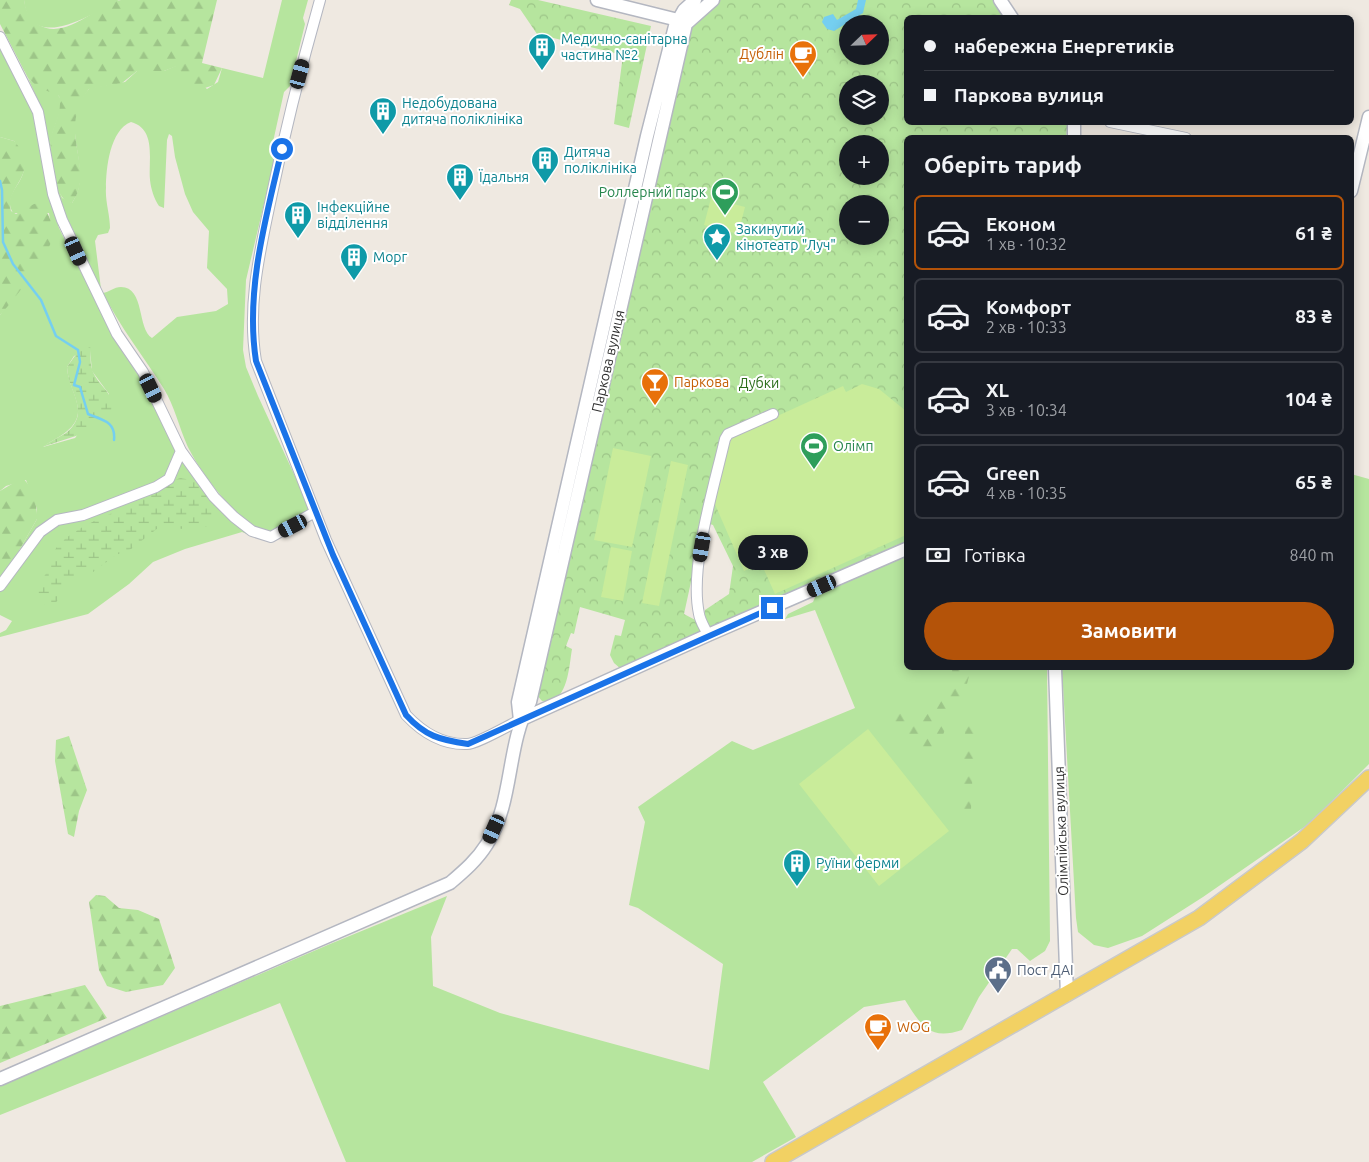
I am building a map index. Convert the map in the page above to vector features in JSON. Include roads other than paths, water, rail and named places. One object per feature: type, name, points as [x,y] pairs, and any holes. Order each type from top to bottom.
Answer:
[{"type":"main road","points":[[773,1162],[1176,932],[1236,892],[1312,833],[1369,778]]},
{"type":"street","points":[[320,0],[294,93],[256,270],[253,342],[256,361],[264,385],[315,512],[402,707],[406,715],[420,731],[445,741],[468,744],[708,635],[904,550]]},
{"type":"street","points":[[596,0],[684,19],[703,2]]},
{"type":"street","points":[[1000,0],[1010,15]]},
{"type":"street","name":"Паркова вулиця","points":[[0,1079],[450,883],[473,863],[484,848],[501,814],[520,720],[518,702],[647,136],[684,19]]},
{"type":"street","points":[[0,37],[38,112],[53,194],[62,220],[116,334],[143,372],[181,451],[214,497],[252,531],[271,537],[315,512]]},
{"type":"street","points":[[1354,171],[1369,116]]},
{"type":"street","points":[[1124,125],[1172,135]]},
{"type":"street","points":[[708,635],[699,615],[696,579],[708,513],[725,439],[728,434],[773,414]]},
{"type":"street","points":[[0,586],[40,532],[57,520],[83,514],[156,487],[169,479],[175,469],[181,451]]},
{"type":"street","name":"Олімпійська вулиця","points":[[1055,670],[1067,995]]},
{"type":"water","points":[[858,0],[866,0],[863,13],[860,15],[846,15],[856,9]]},
{"type":"water","points":[[833,14],[837,20],[839,19],[839,28],[834,31],[827,29],[822,22],[824,17]]},
{"type":"waterway","points":[[0,181],[2,190],[3,242],[13,264],[41,300],[56,336],[78,350],[80,362],[74,385],[80,387],[88,414],[107,422],[113,429],[114,440]]},
{"type":"place","name":"Медично-санітарна частина №2","points":[[542,71]]},
{"type":"place","name":"Дублін","points":[[803,78]]},
{"type":"place","name":"Недобудована дитяча поліклініка","points":[[383,135]]},
{"type":"place","name":"Дитяча поліклініка","points":[[545,184]]},
{"type":"place","name":"Їдальня","points":[[460,201]]},
{"type":"place","name":"Роллерний парк","points":[[725,216]]},
{"type":"place","name":"Інфекційне відділення","points":[[298,239]]},
{"type":"place","name":"Закинутий кінотеатр \"Луч\"","points":[[717,261]]},
{"type":"place","name":"Морг","points":[[354,281]]},
{"type":"place","name":"Паркова","points":[[655,406]]},
{"type":"place","name":"Олімп","points":[[814,470]]},
{"type":"place","name":"Руїни ферми","points":[[797,887]]},
{"type":"place","name":"Пост ДАІ","points":[[998,994]]},
{"type":"place","name":"WOG","points":[[878,1051]]},
{"type":"park label","name":"Дубки","points":[[759,383]]}]
